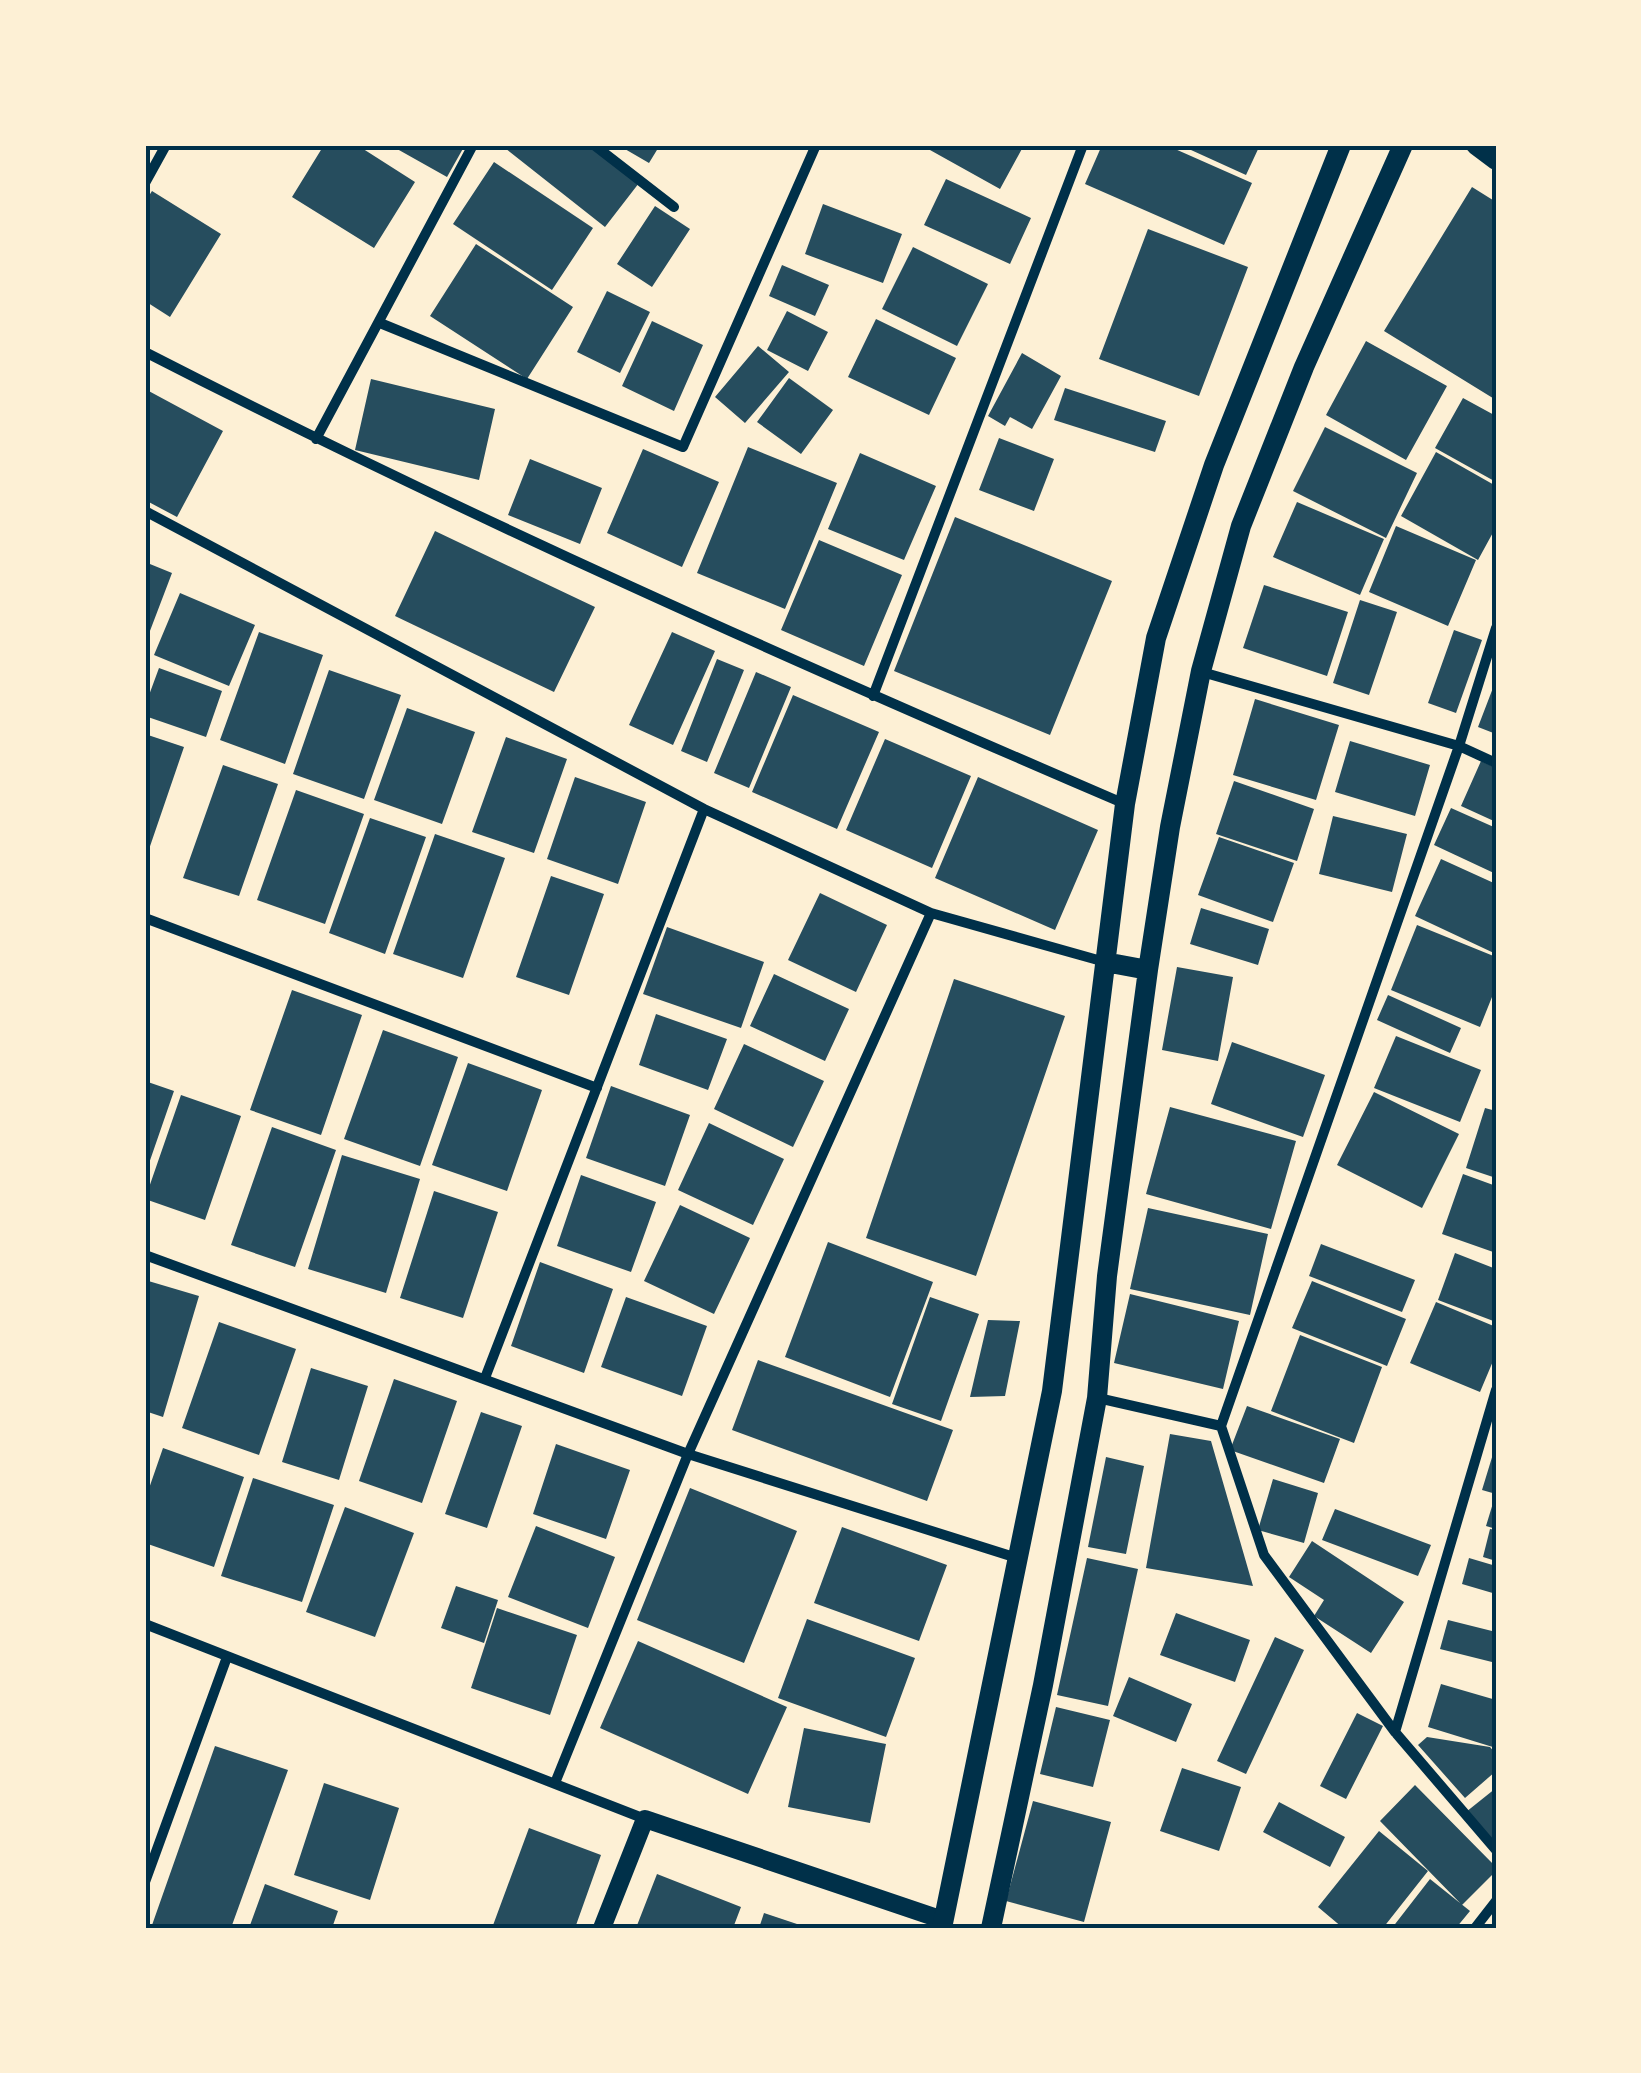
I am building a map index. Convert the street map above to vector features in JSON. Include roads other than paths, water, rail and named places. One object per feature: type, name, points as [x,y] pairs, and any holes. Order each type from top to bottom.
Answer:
[{"type":"main road","points":[[942,1924],[1052,1392],[1125,804],[1156,638],[1214,465],[1342,145]]},
{"type":"main road","points":[[992,1928],[1097,1398],[1107,1276],[1148,970],[1170,826],[1200,672],[1242,526],[1304,366],[1404,145]]},
{"type":"main road","points":[[1476,145],[1496,160]]},
{"type":"main road","points":[[1105,962],[1148,970]]},
{"type":"street","points":[[145,183],[166,145]]},
{"type":"street","points":[[316,439],[474,145]]},
{"type":"street","points":[[594,145],[674,207]]},
{"type":"street","points":[[380,322],[683,447],[816,145]]},
{"type":"street","points":[[873,696],[1083,145]]},
{"type":"street","points":[[145,352],[316,439],[873,696],[1125,804]]},
{"type":"street","points":[[145,511],[704,809],[931,912],[1105,962]]},
{"type":"street","points":[[1496,628],[1459,746],[1221,1426],[1264,1555],[1395,1732],[1496,1850]]},
{"type":"street","points":[[1200,672],[1459,746],[1496,764]]},
{"type":"street","points":[[485,1378],[704,809]]},
{"type":"street","points":[[556,1783],[688,1454],[931,912]]},
{"type":"street","points":[[145,918],[596,1088]]},
{"type":"street","points":[[145,1255],[688,1454],[1017,1558]]},
{"type":"street","points":[[1395,1732],[1496,1390]]},
{"type":"street","points":[[1097,1398],[1221,1426]]},
{"type":"street","points":[[145,1624],[645,1819],[942,1924]]},
{"type":"street","points":[[145,1882],[228,1657]]},
{"type":"street","points":[[602,1928],[645,1819]]},
{"type":"street","points":[[1475,1928],[1496,1901]]}]
